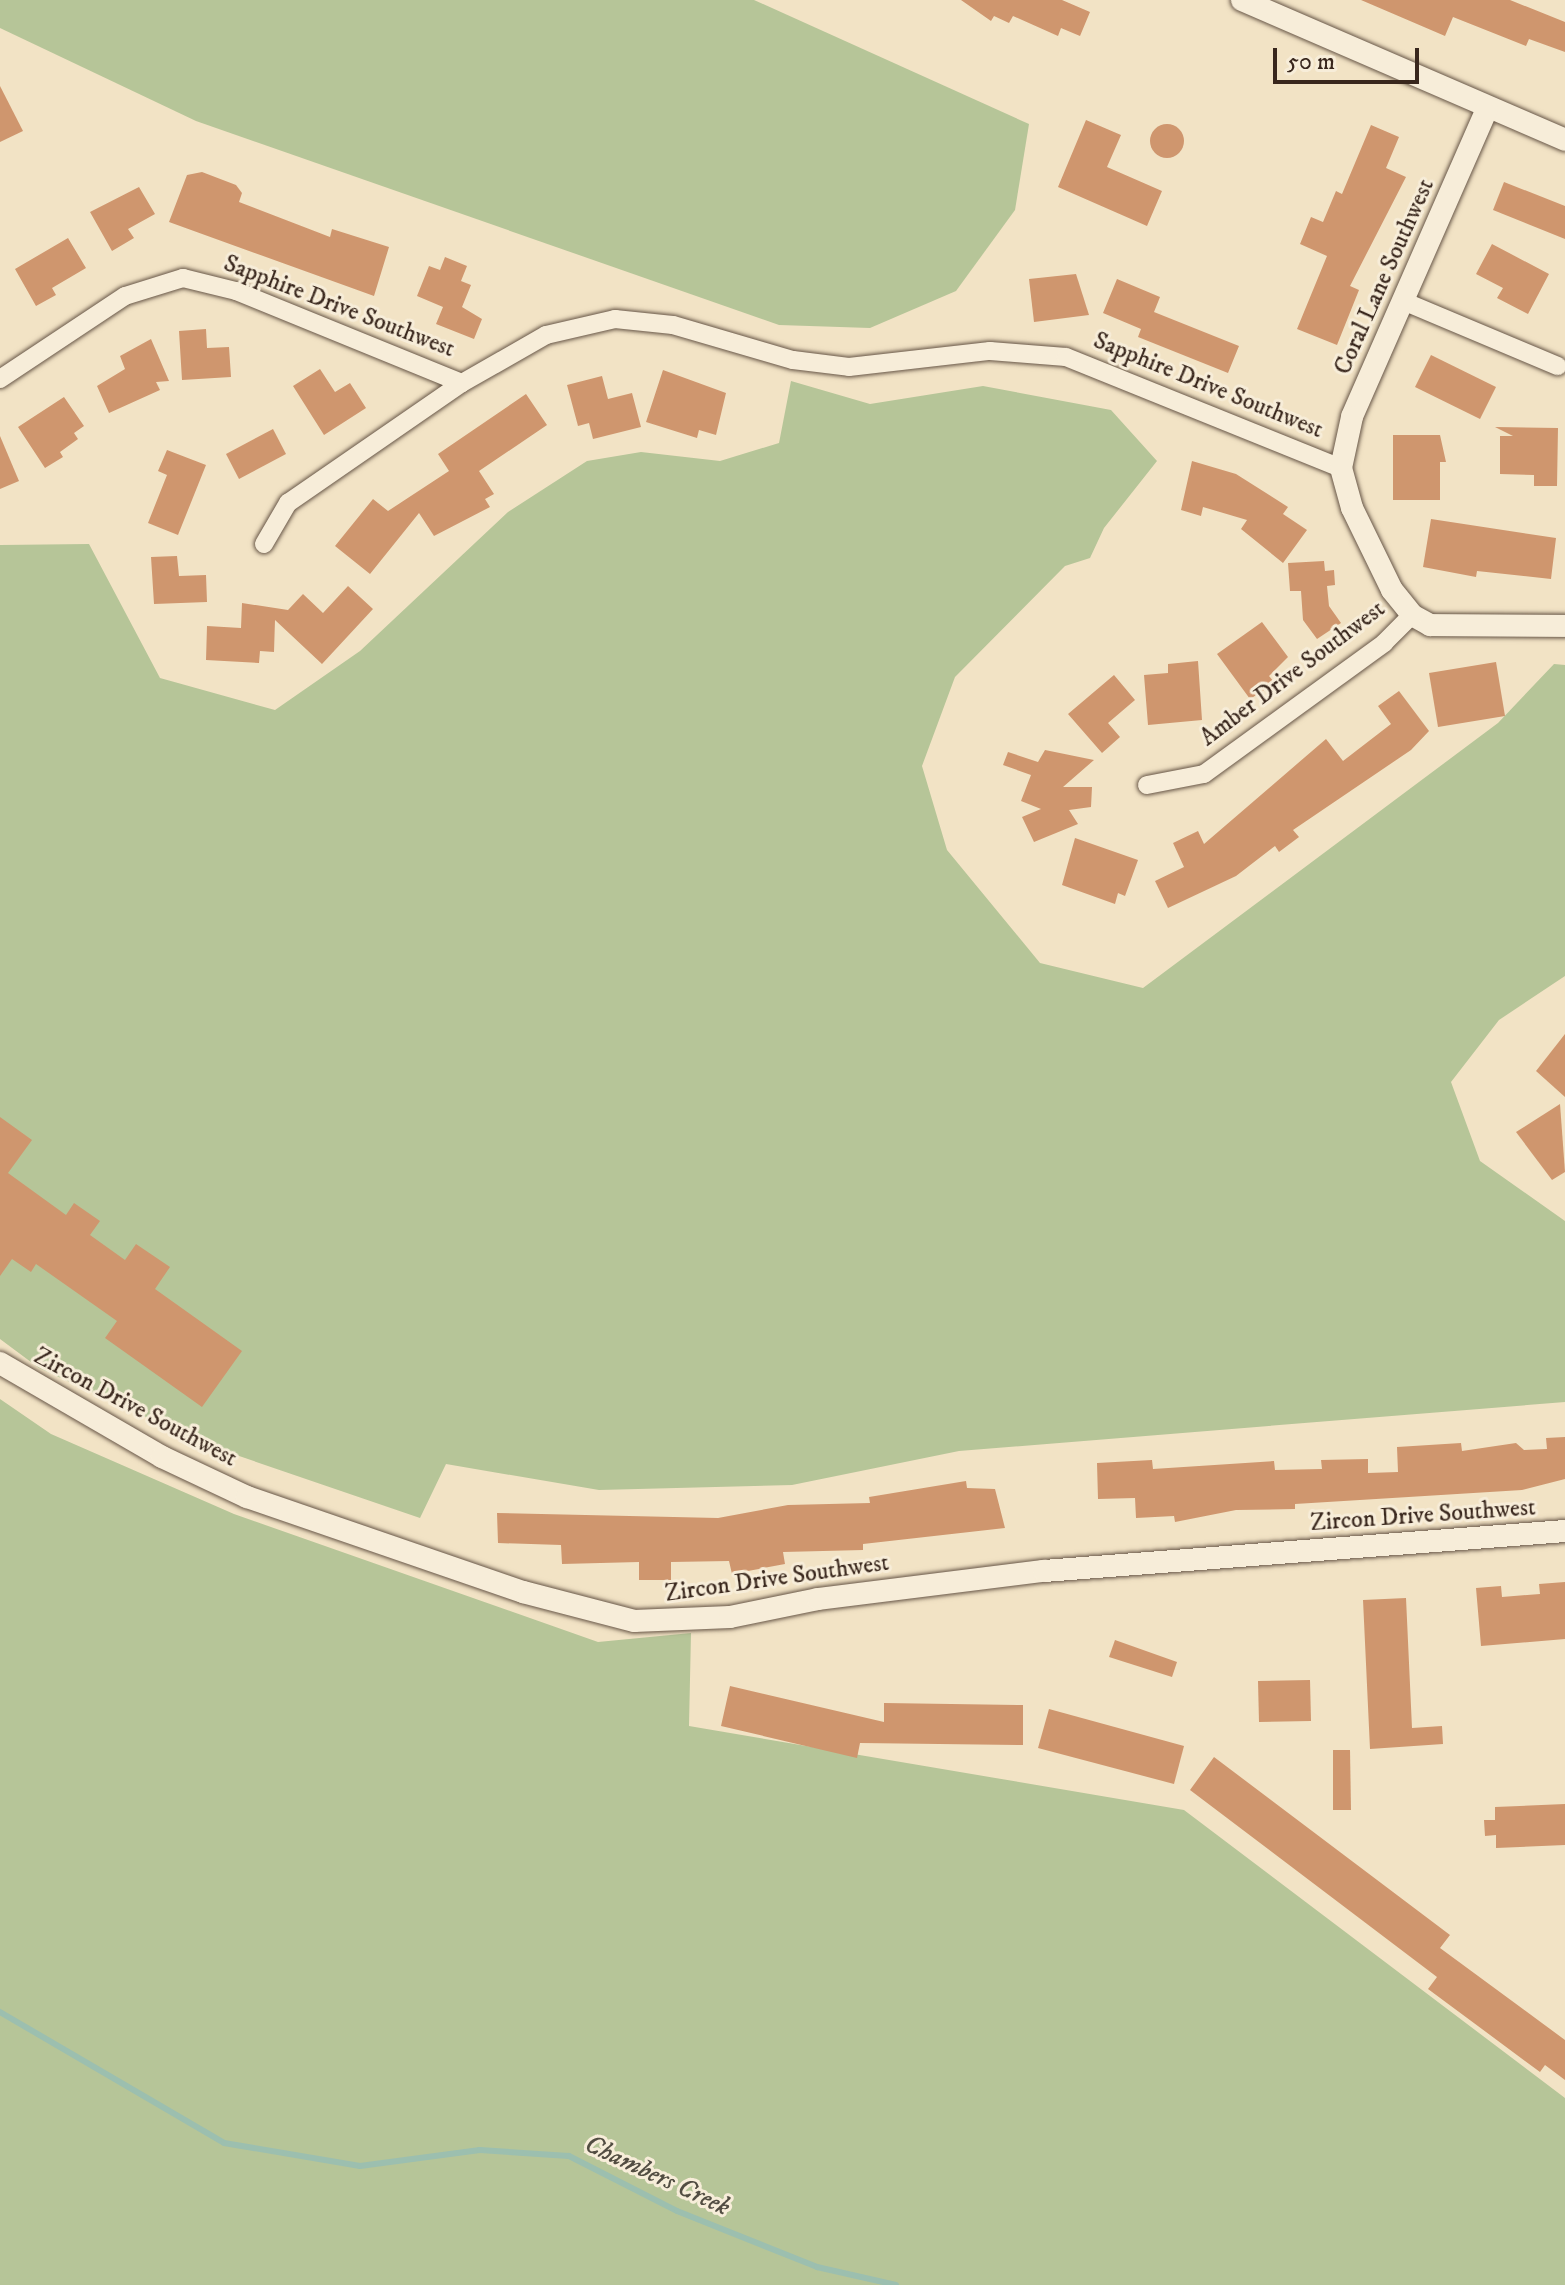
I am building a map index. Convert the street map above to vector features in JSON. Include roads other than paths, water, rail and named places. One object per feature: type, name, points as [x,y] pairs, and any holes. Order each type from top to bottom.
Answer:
[{"type":"street","points":[[1242,0],[1487,109],[1565,140]]},
{"type":"street","name":"Coral Lane Southwest","points":[[1341,468],[1352,417],[1487,109]]},
{"type":"street","name":"Sapphire Drive Southwest","points":[[0,379],[125,296],[183,278],[236,291],[462,383],[546,335],[615,319],[673,325],[793,360],[849,367],[1020,350],[1106,369],[1341,468],[1359,522],[1412,615]]},
{"type":"street","points":[[1403,301],[1558,366]]},
{"type":"street","points":[[264,544],[288,503],[462,383]]},
{"type":"street","name":"Amber Drive Southwest","points":[[1147,785],[1204,774],[1384,643],[1412,615],[1430,625],[1565,626]]},
{"type":"street","name":"Zircon Drive Southwest","points":[[0,1363],[162,1457],[247,1497],[523,1592],[634,1621],[730,1617],[818,1599],[1054,1570],[1565,1531]]},
{"type":"waterway","name":"Chambers Creek","points":[[0,2012],[224,2143],[360,2166],[480,2150],[569,2156],[677,2211],[817,2267],[896,2285]]}]
